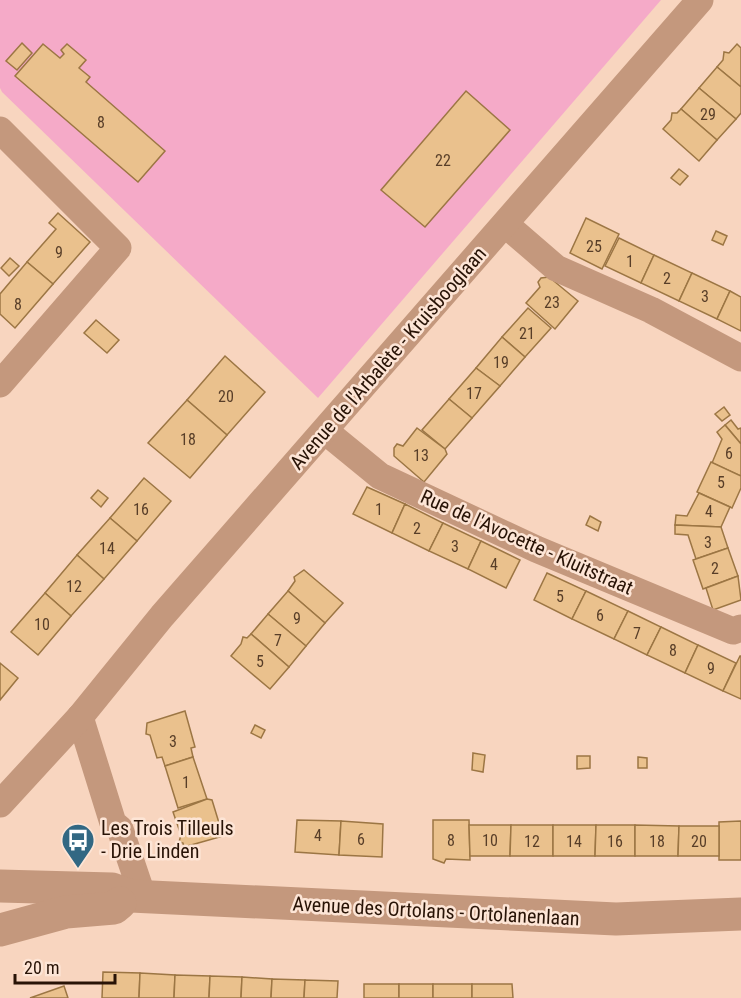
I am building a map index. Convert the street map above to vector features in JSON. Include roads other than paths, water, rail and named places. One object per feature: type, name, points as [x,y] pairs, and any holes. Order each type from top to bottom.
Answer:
[{"type":"street","name":"Avenue de l'Arbalète - Kruisbooglaan","points":[[0,804],[80,717],[162,616],[700,0]]},
{"type":"street","points":[[0,130],[118,248],[0,384]]},
{"type":"street","points":[[505,224],[556,268],[651,310],[741,358]]},
{"type":"street","name":"Rue de l'Avocette - Kluitstraat","points":[[325,431],[380,476],[537,549],[733,631],[741,628]]},
{"type":"street","points":[[80,717],[113,823],[120,829],[137,896]]},
{"type":"street","name":"Avenue des Ortolans - Ortolanenlaan","points":[[0,886],[112,889],[137,896],[616,919],[741,914]]},
{"type":"street","name":"Avenue des Ortolans - Ortolanenlaan","points":[[0,930],[66,912],[114,908],[137,896]]},
{"type":"place","name":"Les Trois Tilleuls - Drie Linden","points":[[78,869]]}]
